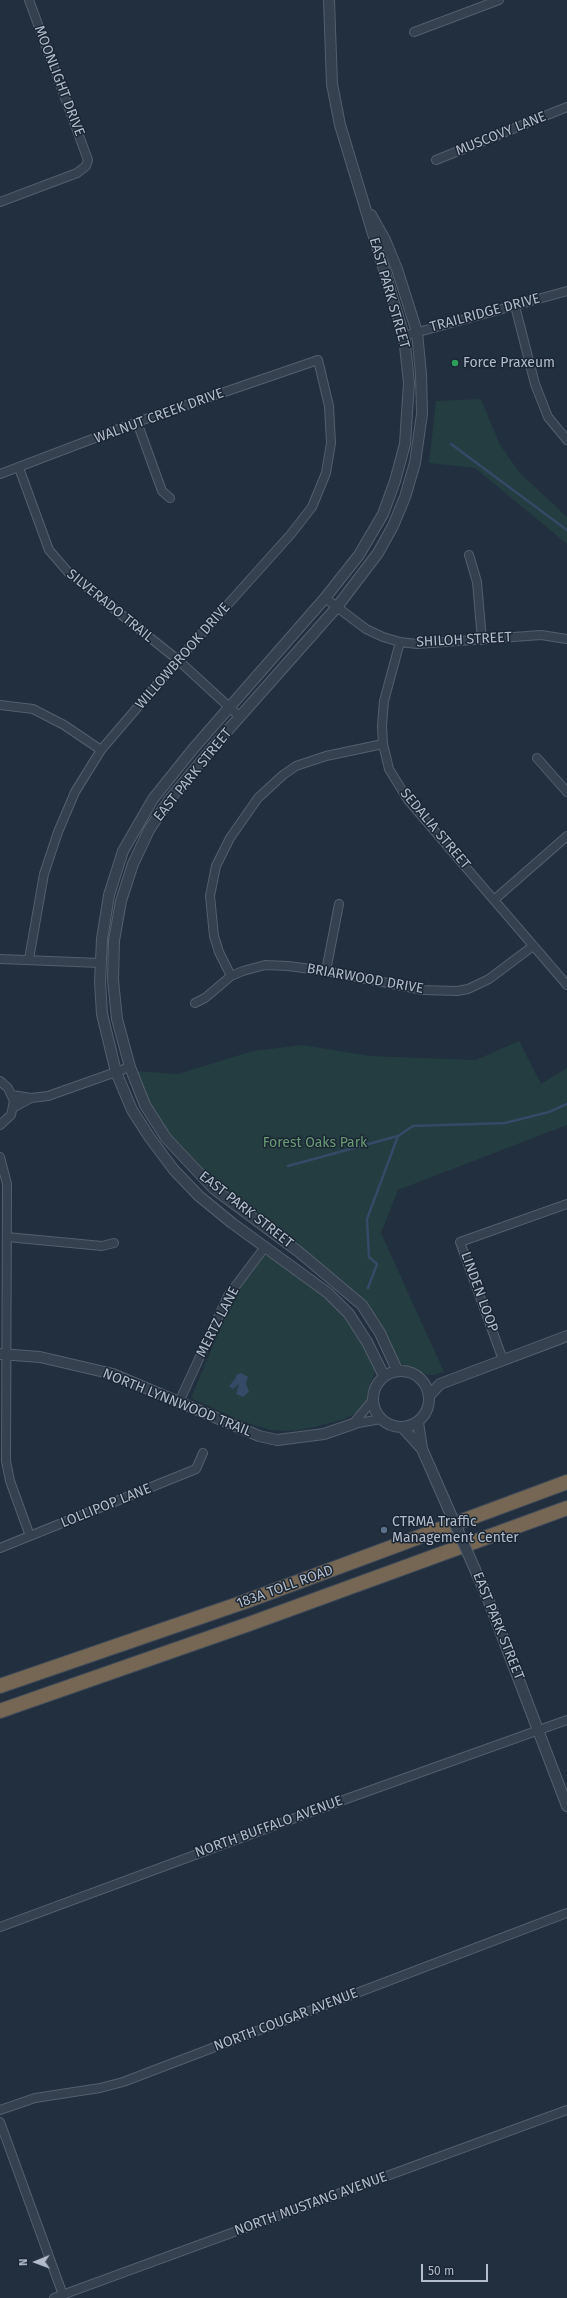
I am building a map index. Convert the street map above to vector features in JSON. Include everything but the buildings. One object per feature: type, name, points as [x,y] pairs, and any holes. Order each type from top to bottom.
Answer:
[{"type":"highway","name":"183A TOLL ROAD","points":[[0,1686],[244,1602],[567,1482]]},
{"type":"highway","name":"183A TOLL ROAD","points":[[0,1711],[249,1624],[567,1508]]},
{"type":"street","name":"MOONLIGHT DRIVE","points":[[0,202],[77,173],[87,162],[87,154],[29,0]]},
{"type":"street","name":"EAST PARK STREET","points":[[329,0],[333,90],[340,125],[404,336],[409,383],[409,412],[405,444],[395,481],[383,514],[369,540],[325,598],[230,706],[153,800],[123,851],[109,895],[100,963],[102,1014],[116,1072],[132,1110],[150,1138],[174,1170],[199,1196],[264,1247],[328,1293],[349,1314],[367,1342],[384,1376]]},
{"type":"street","points":[[414,32],[499,0]]},
{"type":"street","name":"MUSCOVY LANE","points":[[436,160],[567,107]]},
{"type":"street","name":"EAST PARK STREET","points":[[364,205],[385,240],[407,298],[417,332],[421,374],[422,414],[415,463],[405,497],[393,526],[378,553],[337,607],[240,716],[169,800],[149,830],[133,864],[121,901],[114,941],[113,980],[117,1019],[130,1067],[145,1105],[166,1138],[214,1189],[299,1252],[362,1305],[380,1333],[397,1370]]},
{"type":"street","name":"TRAILRIDGE DRIVE","points":[[404,336],[567,291]]},
{"type":"street","points":[[515,306],[535,384],[548,417],[567,440]]},
{"type":"street","name":"WALNUT CREEK DRIVE","points":[[0,474],[137,422],[318,360]]},
{"type":"street","name":"WILLOWBROOK DRIVE","points":[[29,959],[44,874],[58,832],[75,792],[101,750],[178,660],[291,534],[312,507],[326,473],[331,443],[329,406],[318,360]]},
{"type":"street","points":[[137,422],[162,490],[170,498]]},
{"type":"street","name":"SILVERADO TRAIL","points":[[19,468],[49,550],[68,572],[92,594],[178,660],[240,716]]},
{"type":"street","points":[[469,555],[477,582],[482,640]]},
{"type":"street","name":"SHILOH STREET","points":[[325,598],[366,629],[383,637],[400,642],[417,644],[541,635],[567,639]]},
{"type":"street","name":"SEDALIA STREET","points":[[400,642],[384,701],[383,744],[389,768],[408,800],[495,899],[567,985]]},
{"type":"street","points":[[0,706],[33,709],[64,725],[101,750]]},
{"type":"street","points":[[231,976],[219,952],[214,936],[210,896],[216,866],[230,838],[258,798],[283,775],[296,766],[326,756],[383,744]]},
{"type":"street","points":[[537,758],[567,792]]},
{"type":"street","points":[[495,899],[567,836]]},
{"type":"street","points":[[326,971],[340,904]]},
{"type":"street","name":"BRIARWOOD DRIVE","points":[[195,1003],[205,998],[231,976],[243,971],[265,966],[288,966],[326,971],[423,990],[457,991],[468,989],[489,980],[533,946]]},
{"type":"street","points":[[0,959],[100,963]]},
{"type":"street","points":[[12,1095],[31,1098],[55,1094],[130,1067]]},
{"type":"street","points":[[0,1081],[8,1088],[12,1095],[13,1108]]},
{"type":"street","points":[[0,1125],[6,1121],[13,1108],[31,1098]]},
{"type":"street","points":[[0,1157],[7,1184],[7,1237],[2,1354],[6,1461],[10,1481],[30,1536]]},
{"type":"street","name":"LINDEN LOOP","points":[[503,1360],[460,1242],[567,1204]]},
{"type":"street","points":[[7,1237],[102,1246],[114,1243]]},
{"type":"street","name":"MERTZ LANE","points":[[179,1402],[228,1296],[264,1247]]},
{"type":"street","points":[[429,1396],[440,1384],[567,1336]]},
{"type":"street","name":"NORTH LYNNWOOD TRAIL","points":[[2,1354],[47,1358],[113,1374],[259,1436],[277,1440],[324,1434],[353,1424],[381,1419]]},
{"type":"street","points":[[353,1424],[372,1401],[375,1387],[384,1376],[397,1370],[412,1373],[424,1382],[429,1396],[427,1410],[418,1422],[402,1427],[394,1427],[381,1419],[375,1411],[372,1401]]},
{"type":"street","points":[[424,1382],[429,1381],[440,1384]]},
{"type":"street","name":"EAST PARK STREET","points":[[418,1422],[424,1453],[488,1599],[567,1806]]},
{"type":"street","name":"EAST PARK STREET","points":[[402,1427],[424,1453]]},
{"type":"street","name":"LOLLIPOP LANE","points":[[0,1548],[196,1469],[203,1453]]},
{"type":"street","name":"NORTH BUFFALO AVENUE","points":[[0,1927],[349,1798],[567,1720]]},
{"type":"street","name":"NORTH COUGAR AVENUE","points":[[0,2110],[35,2098],[86,2091],[123,2082],[567,1913]]},
{"type":"street","name":"NORTH MUSTANG AVENUE","points":[[54,2298],[567,2110]]},
{"type":"street","points":[[0,2122],[63,2295]]},
{"type":"green space","points":[[481,399],[500,445],[520,473],[567,517],[567,544],[475,468],[429,463],[436,401]]},
{"type":"green space","name":"Forest Oaks Park","points":[[519,1041],[541,1084],[567,1068],[567,1125],[398,1190],[381,1233],[444,1372],[434,1375],[428,1375],[399,1363],[360,1300],[340,1280],[216,1187],[176,1145],[161,1123],[144,1093],[135,1071],[178,1074],[253,1051],[302,1045],[370,1056],[476,1060]]},
{"type":"green space","points":[[264,1256],[271,1256],[333,1303],[355,1331],[374,1363],[375,1373],[369,1386],[366,1403],[361,1411],[344,1419],[311,1428],[292,1431],[270,1430],[241,1421],[191,1398],[234,1295]]},
{"type":"water","points":[[241,1373],[248,1377],[246,1383],[249,1392],[243,1397],[236,1394],[239,1384],[233,1389],[229,1386],[236,1378],[236,1375]]},
{"type":"waterway","points":[[451,444],[567,530]]},
{"type":"waterway","points":[[288,1166],[398,1136],[413,1126],[505,1123],[549,1112],[567,1104]]},
{"type":"waterway","points":[[368,1288],[377,1264],[369,1257],[367,1219],[398,1136]]},
{"type":"place","name":"Force Praxeum","points":[[455,363]]},
{"type":"place","name":"CTRMA Traffic Management Center","points":[[384,1530]]}]
